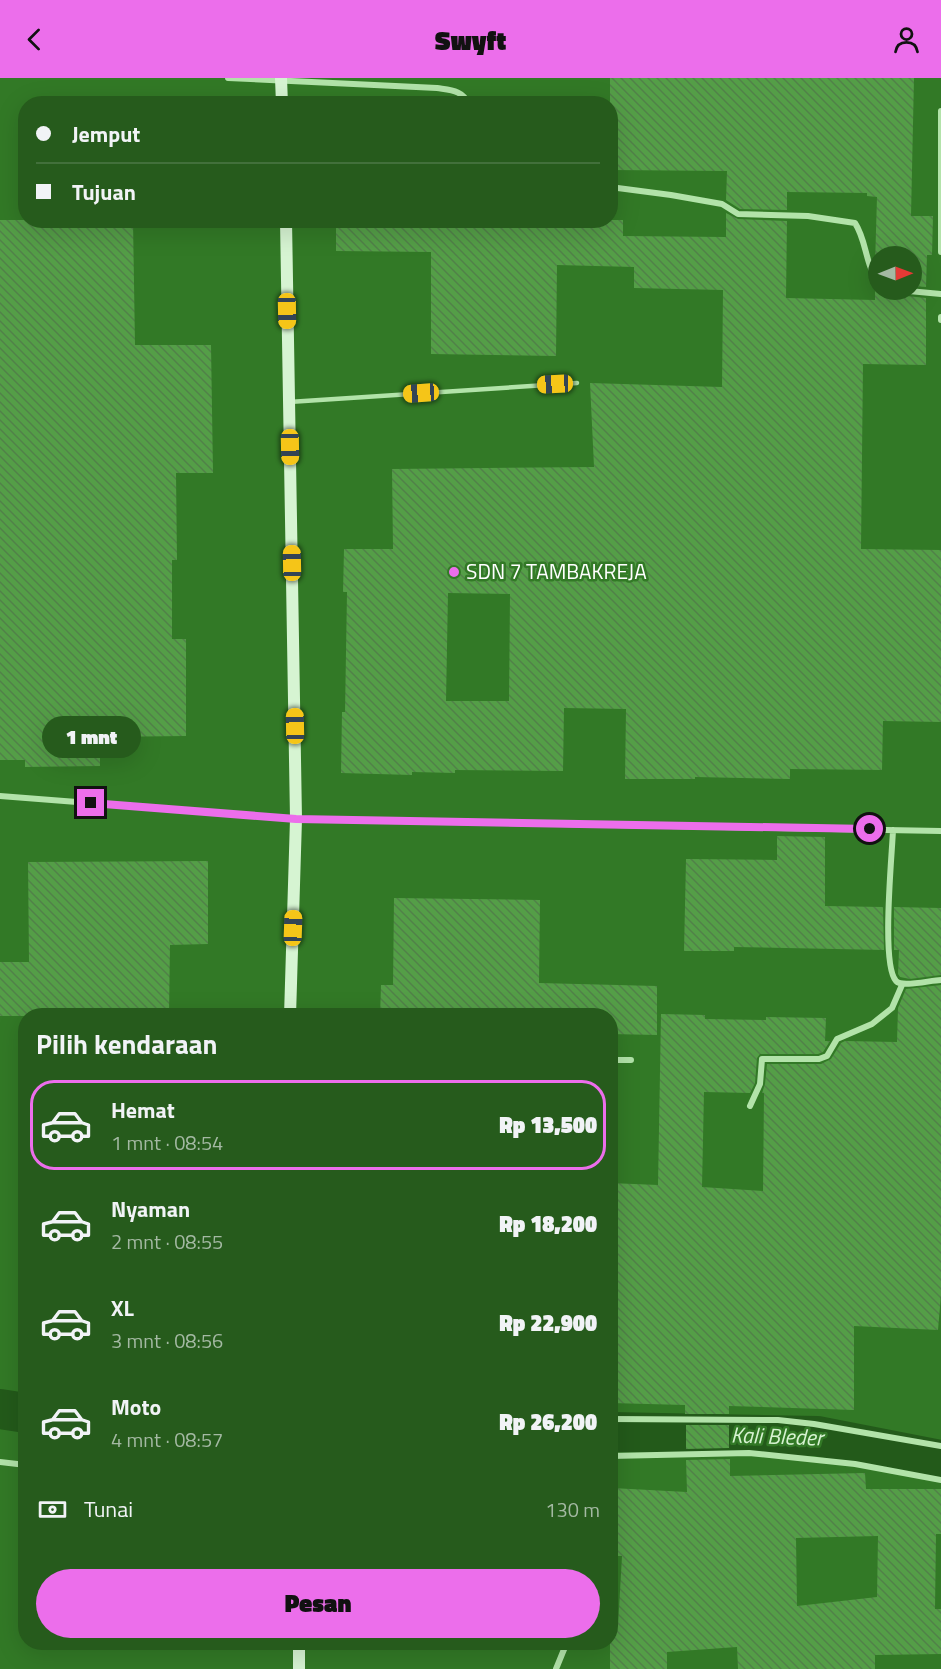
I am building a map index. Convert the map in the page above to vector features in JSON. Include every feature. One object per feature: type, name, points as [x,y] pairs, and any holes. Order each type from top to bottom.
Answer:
[{"type":"street","points":[[228,78],[437,88],[458,92],[463,96]]},
{"type":"street","points":[[281,79],[282,96]]},
{"type":"street","points":[[941,111],[941,252]]},
{"type":"street","points":[[618,188],[722,204],[738,214],[808,216],[855,223],[862,234],[868,256]]},
{"type":"street","points":[[286,228],[296,819],[290,1008]]},
{"type":"street","points":[[922,292],[941,294]]},
{"type":"street","points":[[0,796],[296,819],[941,831]]},
{"type":"street","points":[[893,830],[889,967],[896,981],[902,984],[941,980]]},
{"type":"street","points":[[750,1106],[760,1084],[762,1059],[819,1059],[827,1056],[837,1039],[872,1024],[892,1008],[902,984]]},
{"type":"street","points":[[618,1060],[631,1060]]},
{"type":"street","points":[[618,1419],[778,1420],[835,1427],[941,1446]]},
{"type":"street","points":[[618,1456],[749,1453],[855,1464],[941,1480]]},
{"type":"street","points":[[0,1462],[18,1464]]},
{"type":"street","points":[[299,1650],[299,1669]]},
{"type":"street","points":[[556,1669],[564,1650]]},
{"type":"lane","points":[[289,402],[577,383]]},
{"type":"building","points":[[610,78],[914,78],[911,216],[933,216],[932,255],[927,255],[926,287],[922,287],[922,246],[876,246],[877,197],[867,196],[867,193],[787,192],[787,210],[740,209],[726,200],[727,171],[618,170],[618,96],[610,96]]},
{"type":"building","points":[[726,213],[738,219],[787,221],[786,298],[922,300],[922,298],[926,298],[926,365],[863,364],[861,549],[941,550],[941,722],[883,721],[882,770],[790,769],[790,779],[695,777],[695,779],[625,779],[626,709],[564,708],[563,771],[455,770],[455,773],[412,772],[412,775],[341,773],[342,712],[345,712],[347,592],[343,592],[344,549],[393,549],[392,469],[594,467],[590,383],[722,387],[723,290],[634,288],[634,267],[557,265],[556,356],[431,354],[431,252],[336,251],[336,228],[618,228],[618,220],[623,220],[623,236],[726,237]],"holes":[[[448,593],[510,594],[509,701],[446,701]]]},
{"type":"building","points":[[0,220],[18,220],[18,228],[133,228],[135,345],[211,345],[213,473],[176,473],[177,560],[172,560],[172,639],[186,639],[186,736],[100,737],[100,766],[25,767],[25,760],[0,760]]},
{"type":"building","points":[[777,836],[825,837],[825,906],[883,907],[884,950],[734,947],[734,951],[684,951],[686,859],[777,860]]},
{"type":"building","points":[[208,861],[208,944],[170,945],[169,1008],[18,1008],[18,1016],[0,1016],[0,962],[29,962],[28,862]]},
{"type":"building","points":[[394,898],[540,900],[539,983],[657,986],[657,1035],[618,1034],[618,1008],[380,1008],[381,985],[393,985]]},
{"type":"building","points":[[894,907],[941,908],[941,975],[910,979],[900,977],[898,974],[899,950],[894,950]]},
{"type":"building","points":[[941,985],[941,1295],[938,1330],[854,1326],[854,1410],[729,1406],[729,1414],[685,1414],[685,1405],[618,1403],[618,1183],[658,1185],[661,1014],[705,1015],[705,1019],[826,1018],[825,1041],[830,1041],[823,1052],[818,1054],[760,1054],[757,1058],[755,1083],[750,1093],[704,1092],[702,1187],[763,1191],[764,1093],[762,1093],[767,1064],[821,1064],[831,1059],[841,1043],[845,1041],[897,1042],[898,1008],[906,989]]},
{"type":"building","points":[[686,1425],[729,1425],[729,1448],[686,1449]]},
{"type":"building","points":[[730,1459],[730,1476],[865,1473],[866,1489],[941,1489],[941,1534],[936,1534],[935,1609],[941,1609],[941,1654],[875,1655],[875,1669],[738,1669],[737,1647],[667,1652],[667,1669],[610,1669],[610,1650],[618,1650],[622,1556],[618,1556],[618,1488],[687,1492],[686,1460]],"holes":[[[878,1536],[877,1597],[797,1606],[796,1538]]]},
{"type":"waterway","name":"Kali Bleder","points":[[0,1409],[18,1412]]},
{"type":"waterway","name":"Kali Bleder","points":[[618,1432],[817,1436],[941,1460]]},
{"type":"place","name":"SDN 7 TAMBAKREJA","points":[[454,572]]},
{"type":"route","points":[[91,803],[296,819],[870,829]]}]
